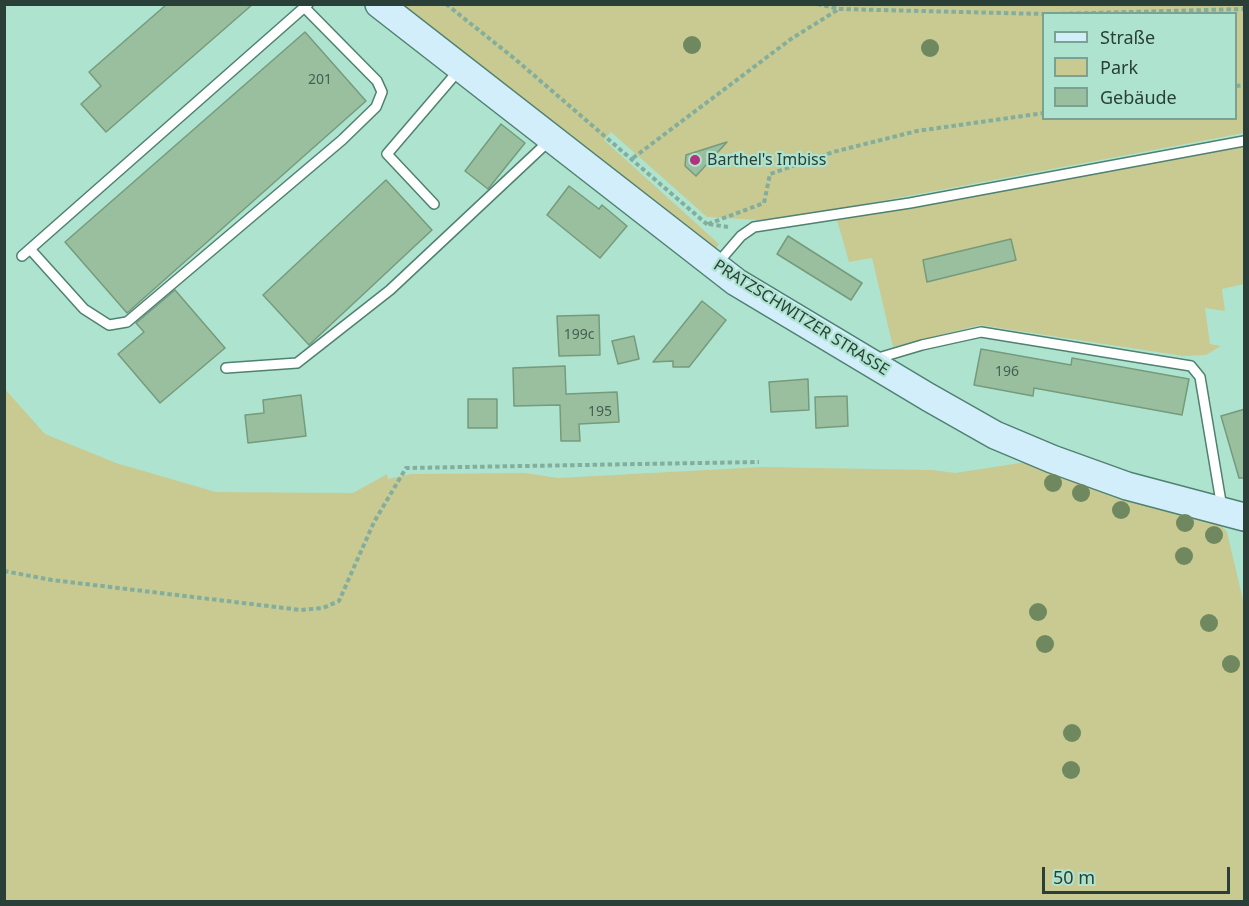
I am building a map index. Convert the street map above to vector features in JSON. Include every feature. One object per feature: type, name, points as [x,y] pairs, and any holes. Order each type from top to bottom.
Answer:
[{"type":"street","name":"PRATZSCHWITZER STRASSE","points":[[379,4],[736,282],[995,435],[1052,459],[1127,486],[1233,514]]},
{"type":"lane","points":[[306,6],[377,81],[382,92],[376,107],[342,140],[127,322],[109,325],[84,309],[26,252],[306,6]]},
{"type":"lane","points":[[434,204],[387,154],[460,68]]},
{"type":"lane","points":[[226,368],[297,363],[390,290],[551,139]]},
{"type":"lane","points":[[714,266],[741,236],[754,227],[910,203],[1245,141]]},
{"type":"lane","points":[[870,361],[922,345],[981,332],[1191,366],[1200,377],[1233,514]]},
{"type":"path","points":[[446,4],[515,58],[708,224],[764,203],[770,174],[833,152],[917,131],[1042,113]]},
{"type":"path","points":[[817,4],[839,9],[1042,14]]},
{"type":"path","points":[[633,158],[791,39],[839,9]]},
{"type":"path","points":[[1130,12],[1245,9]]},
{"type":"path","points":[[4,571],[52,580],[301,610],[323,608],[339,601],[374,522],[406,468],[759,462]]},
{"type":"green space","points":[[399,5],[1244,5],[1244,133],[789,218],[759,220],[707,217],[611,132],[604,140],[719,244],[714,251]]},
{"type":"green space","points":[[1244,146],[1244,284],[1222,289],[1225,311],[1205,308],[1210,344],[1221,346],[1206,355],[1183,356],[980,325],[893,347],[872,258],[849,262],[837,220]]},
{"type":"green space","points":[[4,388],[45,434],[116,463],[216,492],[353,493],[387,474],[388,479],[411,474],[525,473],[558,478],[762,467],[933,470],[955,473],[1026,462],[1215,518],[1227,532],[1244,604],[1244,901],[5,901]]},
{"type":"building","points":[[167,4],[253,4],[106,132],[81,104],[101,86],[89,72]]},
{"type":"building","points":[[305,32],[366,101],[127,313],[65,242]]},
{"type":"building","points":[[501,124],[525,143],[488,189],[465,171]]},
{"type":"building","points":[[727,142],[696,176],[685,166],[686,155]]},
{"type":"building","points":[[386,180],[432,230],[309,345],[263,295]]},
{"type":"building","points":[[569,186],[599,209],[602,205],[627,226],[600,258],[547,215]]},
{"type":"building","points":[[788,236],[862,283],[851,300],[777,254]]},
{"type":"building","points":[[1011,239],[1016,260],[927,282],[923,260]]},
{"type":"building","points":[[175,290],[225,348],[160,403],[118,354],[144,332],[136,323]]},
{"type":"building","points":[[702,301],[726,320],[689,367],[673,367],[673,361],[653,362]]},
{"type":"building","points":[[599,315],[600,355],[559,356],[557,316]]},
{"type":"building","points":[[634,336],[639,359],[618,364],[612,341]]},
{"type":"building","points":[[981,349],[1071,365],[1072,358],[1189,379],[1182,415],[1034,388],[1033,396],[974,385]]},
{"type":"building","points":[[565,366],[566,394],[617,392],[619,422],[579,424],[580,441],[561,441],[560,405],[514,406],[513,368]]},
{"type":"building","points":[[808,379],[809,410],[771,412],[769,382]]},
{"type":"building","points":[[301,395],[306,436],[248,443],[245,415],[264,413],[263,400]]},
{"type":"building","points":[[847,396],[848,426],[816,428],[815,397]]},
{"type":"building","points":[[468,399],[497,399],[497,428],[468,428]]},
{"type":"building","points":[[1245,409],[1245,478],[1239,478],[1221,416]]},
{"type":"place","name":"Barthel's Imbiss","points":[[695,160]]}]
